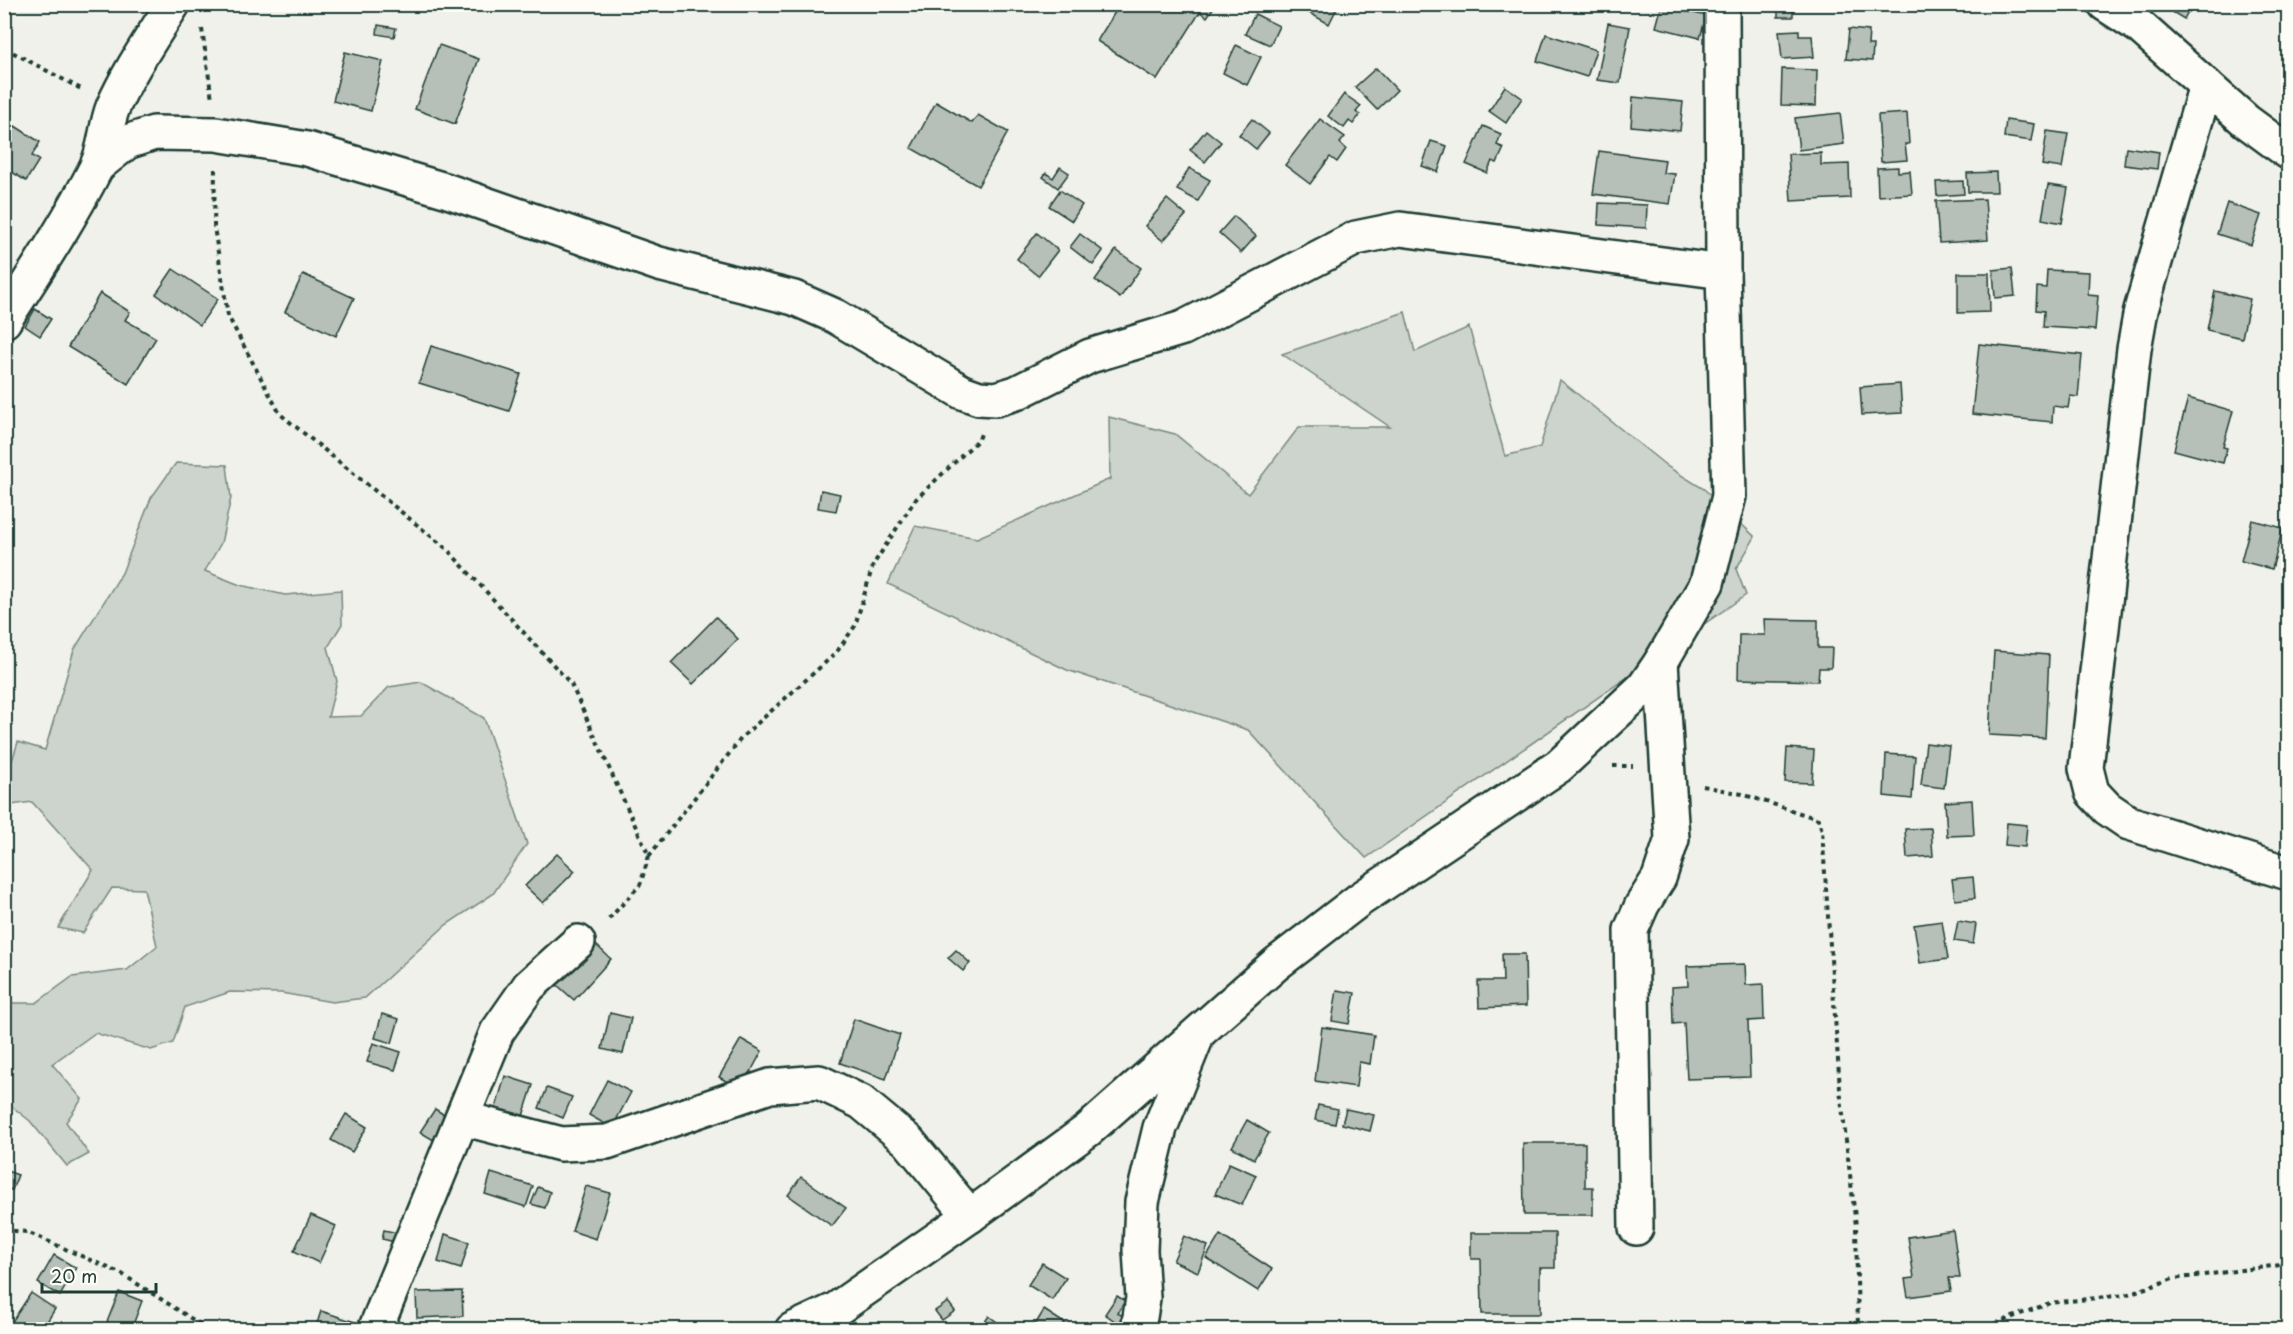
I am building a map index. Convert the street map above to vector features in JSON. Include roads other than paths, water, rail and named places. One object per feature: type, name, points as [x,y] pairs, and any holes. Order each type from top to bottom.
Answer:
[{"type":"street","points":[[4,321],[68,220],[97,166],[105,146],[106,127],[114,106],[143,52],[173,4]]},
{"type":"street","points":[[792,1329],[835,1310],[1088,1130],[1276,964],[1359,900],[1559,766],[1644,687],[1707,583],[1729,496],[1723,272],[1722,4]]},
{"type":"street","points":[[2105,4],[2139,26],[2246,121],[2289,152]]},
{"type":"street","points":[[2206,85],[2141,310],[2134,349],[2086,768],[2092,792],[2107,808],[2129,823],[2289,873]]},
{"type":"street","points":[[97,166],[127,142],[154,133],[216,134],[307,149],[445,190],[659,264],[794,298],[836,316],[962,392],[979,398],[996,399],[1016,393],[1090,356],[1183,328],[1356,238],[1400,229],[1723,272]]},
{"type":"street","points":[[1636,1228],[1631,930],[1642,905],[1659,878],[1672,838],[1661,662]]},
{"type":"street","points":[[375,1329],[497,1032],[529,986],[578,942]]},
{"type":"street","points":[[1138,1329],[1143,1298],[1140,1250],[1142,1202],[1160,1128],[1197,1036]]},
{"type":"street","points":[[462,1118],[561,1144],[607,1142],[770,1086],[819,1082],[861,1102],[908,1141],[970,1216]]}]
